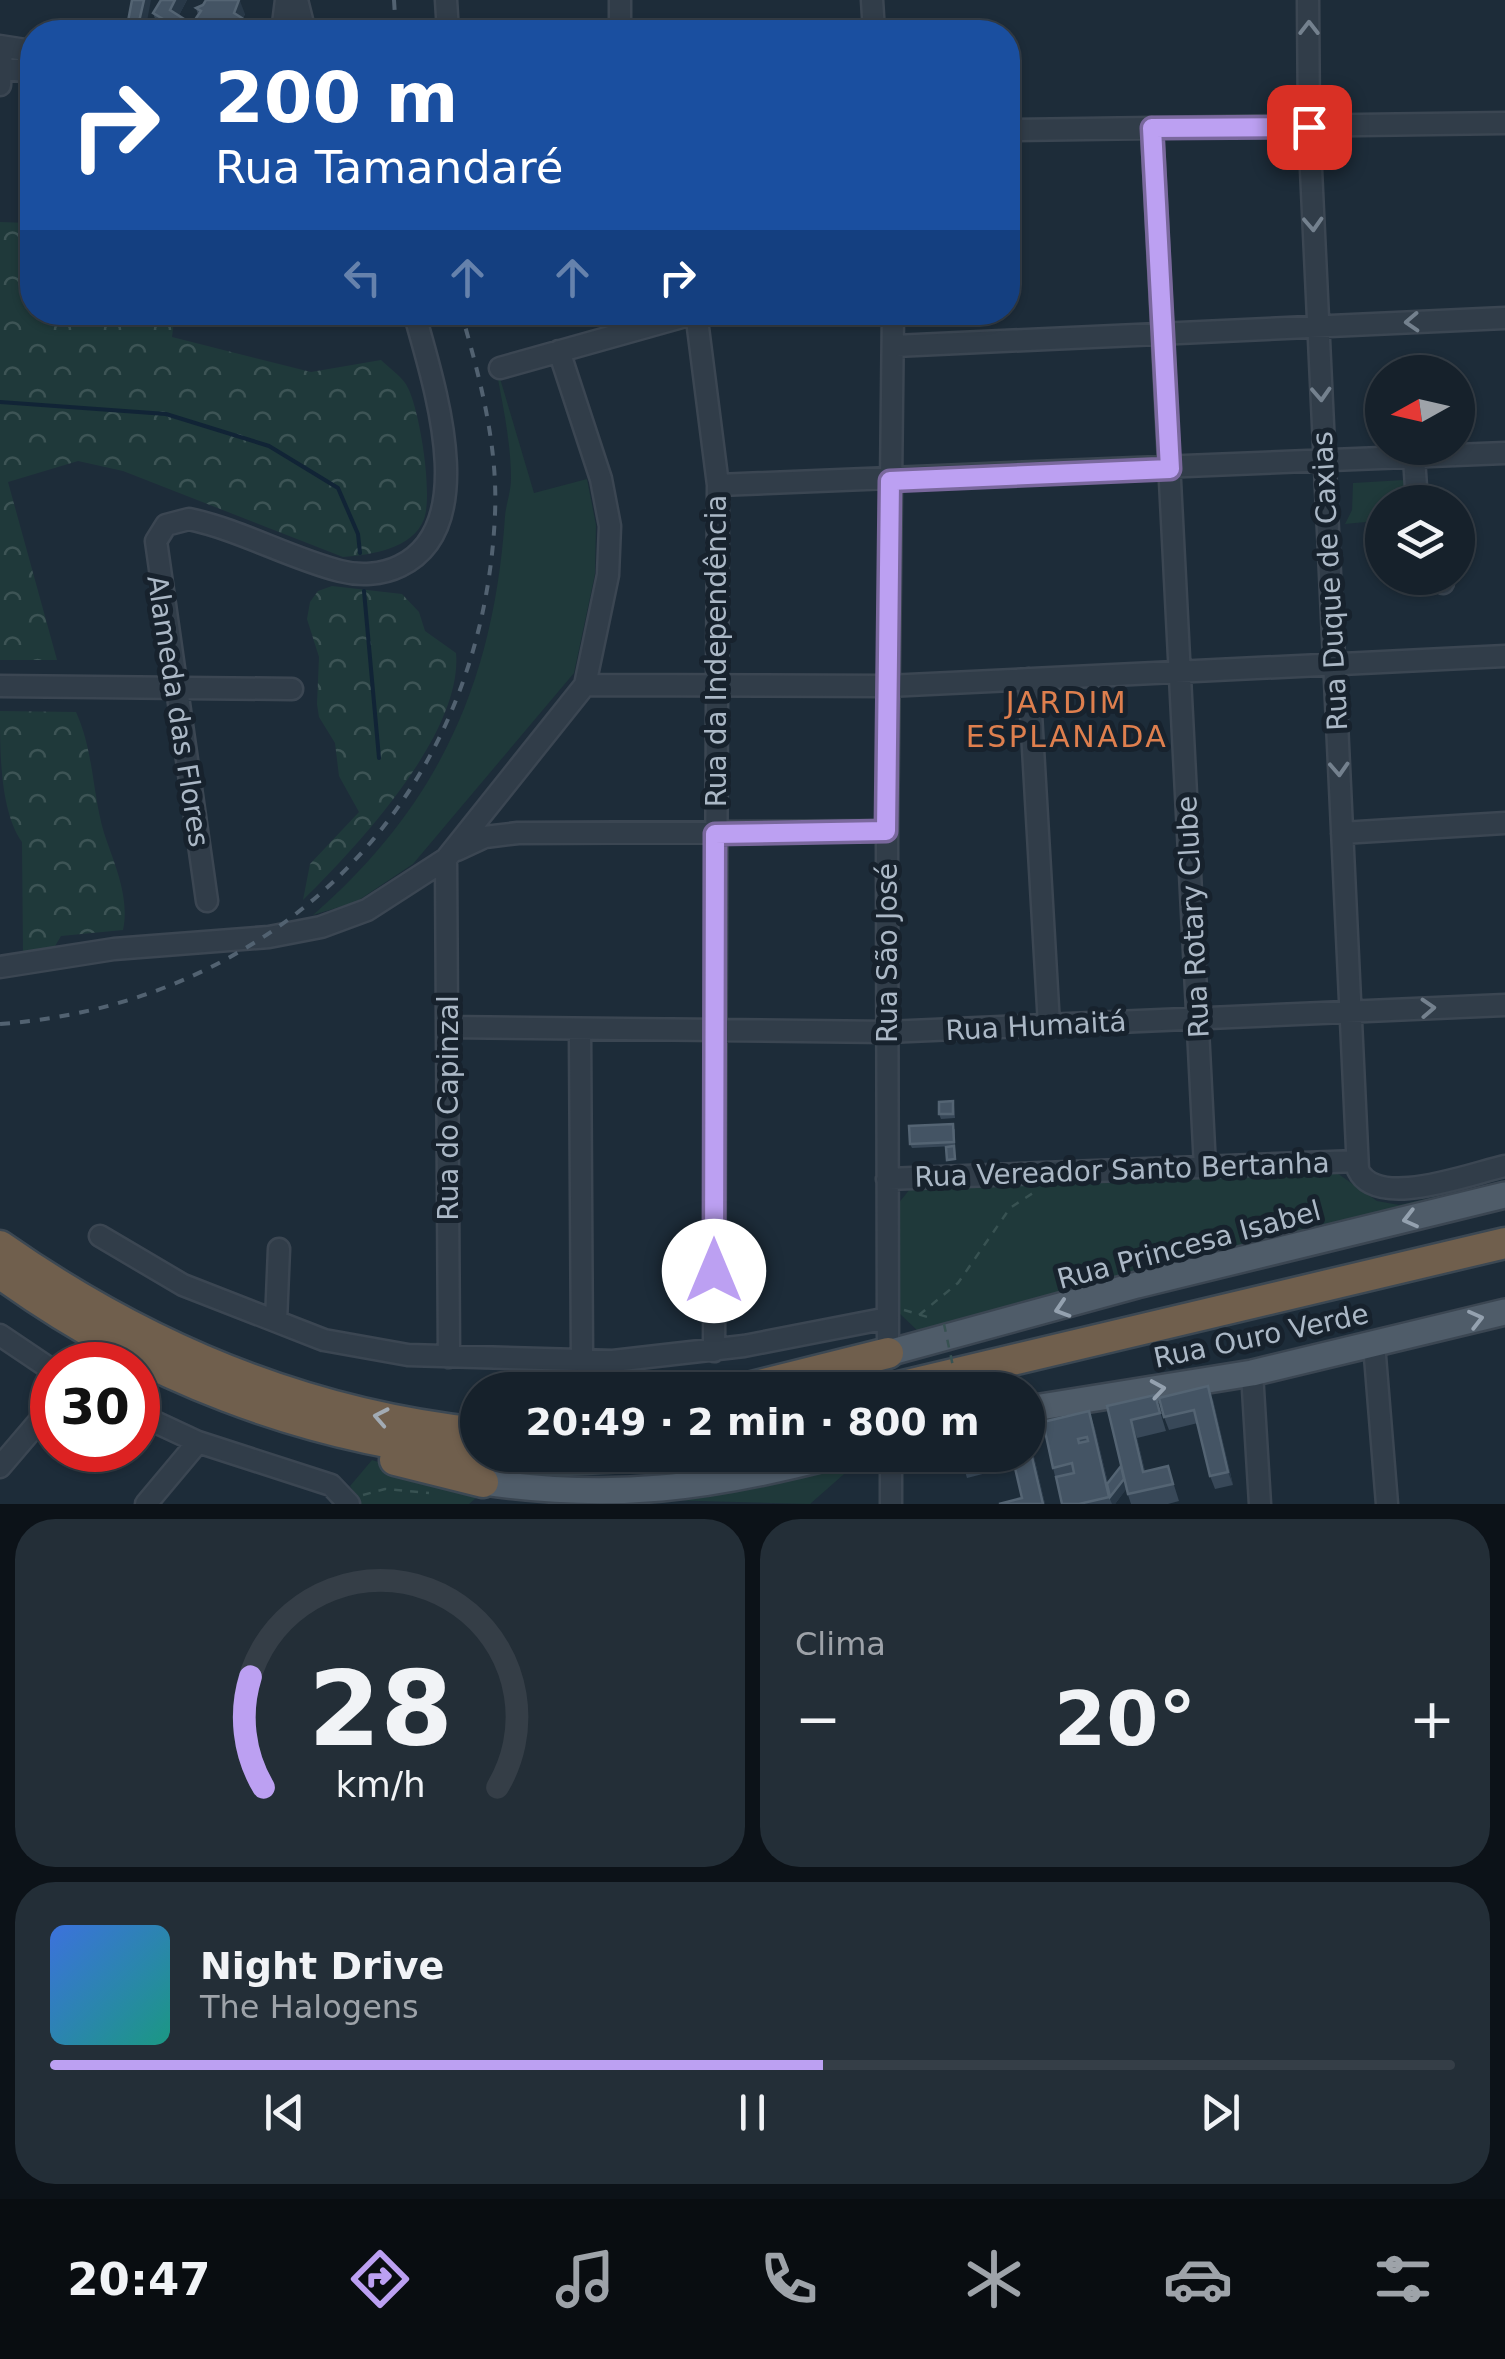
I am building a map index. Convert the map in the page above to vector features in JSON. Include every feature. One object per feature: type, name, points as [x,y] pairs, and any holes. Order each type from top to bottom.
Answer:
[{"type":"highway","points":[[962,1372],[1505,1243]]},
{"type":"highway","points":[[0,1246],[82,1302],[198,1362],[332,1407],[460,1443]]},
{"type":"highway","points":[[1045,1373],[1505,1264]]},
{"type":"highway","points":[[0,1273],[120,1349],[201,1386],[318,1429],[460,1446]]},
{"type":"highway","points":[[812,1372],[888,1353]]},
{"type":"main road","name":"Rua Princesa Isabel","points":[[888,1353],[1037,1316],[1137,1285],[1505,1195]]},
{"type":"main road","name":"Rua Ouro Verde","points":[[1045,1406],[1252,1373],[1505,1312]]},
{"type":"main road","points":[[531,1472],[580,1493],[628,1498],[763,1472]]},
{"type":"street","points":[[264,0],[290,4]]},
{"type":"street","name":"Rua Duque de Caxias","points":[[1308,0],[1309,127],[1357,1161]]},
{"type":"street","points":[[0,84],[1,57]]},
{"type":"street","points":[[1020,130],[1505,123]]},
{"type":"street","name":"Rua Rotary Clube","points":[[1152,128],[1206,1167]]},
{"type":"street","points":[[894,346],[1505,318]]},
{"type":"street","name":"Alameda das Flores","points":[[207,901],[154,550],[166,525],[180,519],[198,521],[343,572],[374,574],[410,561],[428,544],[440,519],[446,469],[435,392],[417,325]]},
{"type":"street","points":[[500,368],[653,325]]},
{"type":"street","name":"Rua da Independência","points":[[698,325],[718,485],[714,1351]]},
{"type":"street","name":"Rua São José","points":[[888,1353],[886,831],[893,325]]},
{"type":"street","points":[[449,856],[585,685],[608,574],[608,507],[586,440],[562,403],[553,353]]},
{"type":"street","points":[[1475,454],[1505,452]]},
{"type":"street","points":[[718,485],[1365,460]]},
{"type":"street","points":[[585,685],[888,686],[1505,656]]},
{"type":"street","points":[[1029,679],[1048,1025]]},
{"type":"street","points":[[0,686],[292,689]]},
{"type":"street","points":[[501,790],[500,821],[518,833]]},
{"type":"street","points":[[1342,833],[1505,823]]},
{"type":"street","points":[[0,967],[114,949],[269,937],[321,927],[367,910],[485,837],[518,833],[886,831]]},
{"type":"street","name":"Rua do Capinzal","points":[[449,856],[449,1357]]},
{"type":"street","name":"Rua Humaitá","points":[[447,1027],[887,1032],[1505,1005]]},
{"type":"street","points":[[580,1030],[582,1361]]},
{"type":"street","points":[[1357,1161],[1366,1183],[1385,1191],[1505,1166]]},
{"type":"street","name":"Rua Vereador Santo Bertanha","points":[[888,1179],[1357,1161]]},
{"type":"street","points":[[100,1236],[183,1285],[361,1350],[582,1361],[714,1351],[888,1312]]},
{"type":"street","points":[[276,1322],[279,1250]]},
{"type":"street","points":[[0,1335],[30,1355]]},
{"type":"street","points":[[1374,1344],[1387,1504]]},
{"type":"street","points":[[1252,1373],[1260,1504]]},
{"type":"street","points":[[160,1424],[198,1442],[331,1485],[349,1503]]},
{"type":"street","points":[[0,1467],[30,1432]]},
{"type":"street","points":[[146,1504],[198,1442]]},
{"type":"street","points":[[891,1472],[891,1504]]},
{"type":"path","points":[[919,1315],[958,1283],[1010,1208],[1034,1193],[1044,1173]]},
{"type":"path","points":[[888,1312],[934,1320],[947,1316]]},
{"type":"path","points":[[944,1324],[954,1372]]},
{"type":"path","points":[[349,1503],[369,1491],[385,1489],[439,1494]]},
{"type":"green space","points":[[0,222],[20,223],[20,325],[174,325],[172,337],[311,372],[381,360],[406,384],[424,453],[424,519],[401,544],[366,554],[343,557],[123,471],[78,461],[8,482],[57,660],[0,660]]},
{"type":"green space","points":[[494,358],[534,493],[587,479],[596,525],[595,574],[574,673],[413,864],[356,902],[313,915],[395,829],[426,784],[473,686],[499,576],[511,484]]},
{"type":"green space","points":[[1404,480],[1404,485],[1365,485],[1365,522],[1345,524],[1352,510],[1353,483]]},
{"type":"green space","points":[[332,586],[402,594],[419,612],[425,631],[456,653],[454,684],[443,718],[403,786],[351,850],[303,900],[310,864],[359,812],[339,776],[335,743],[319,717],[317,704],[319,657],[307,619],[310,602],[318,591]]},
{"type":"green space","points":[[0,711],[76,712],[104,833],[123,893],[123,930],[61,936],[55,946],[23,952],[22,842],[5,798]]},
{"type":"green space","points":[[1337,1173],[1377,1201],[1399,1205],[1505,1181],[1505,1187],[920,1333],[899,1313],[897,1205],[910,1189]]},
{"type":"green space","points":[[372,1460],[481,1494],[469,1504],[361,1504],[350,1486]]},
{"type":"green space","points":[[808,1472],[846,1472],[810,1504],[661,1500],[726,1491]]},
{"type":"building","points":[[132,0],[144,0],[139,20],[128,20]]},
{"type":"building","points":[[161,0],[175,0],[170,10],[186,20],[165,20],[153,13]]},
{"type":"building","points":[[206,0],[239,0],[234,13],[242,18],[195,20],[201,11],[196,8]]},
{"type":"building","points":[[953,1101],[953,1114],[939,1114],[939,1102]]},
{"type":"building","points":[[953,1124],[954,1142],[910,1144],[909,1126]]},
{"type":"building","points":[[954,1146],[955,1159],[947,1160],[946,1147]]},
{"type":"building","points":[[1208,1386],[1228,1472],[1210,1476],[1194,1410],[1164,1417],[1159,1398]]},
{"type":"building","points":[[1155,1395],[1160,1413],[1131,1420],[1143,1472],[1168,1466],[1173,1484],[1128,1494],[1107,1406]]},
{"type":"building","points":[[1089,1411],[1109,1497],[1062,1504],[1056,1477],[1074,1473],[1072,1463],[1053,1468],[1045,1422]]},
{"type":"building","points":[[1121,1466],[1124,1479],[1110,1497],[1107,1484]]},
{"type":"building","points":[[1016,1472],[1036,1472],[1043,1504],[999,1504],[1022,1498]]},
{"type":"waterway","points":[[0,402],[166,414],[269,446],[338,488],[358,534],[360,553]]},
{"type":"waterway","points":[[364,591],[379,758]]},
{"type":"railway","points":[[394,0],[395,20]]},
{"type":"railway","points":[[0,1024],[101,1008],[194,975],[277,928],[348,867],[407,794],[452,710],[482,616],[495,514],[491,437],[464,325]]},
{"type":"district","name":"JARDIM ESPLANADA","points":[[1067,719]]},
{"type":"route","points":[[714,1271],[715,834],[886,831],[890,481],[1170,469],[1152,128],[1309,127]]}]
